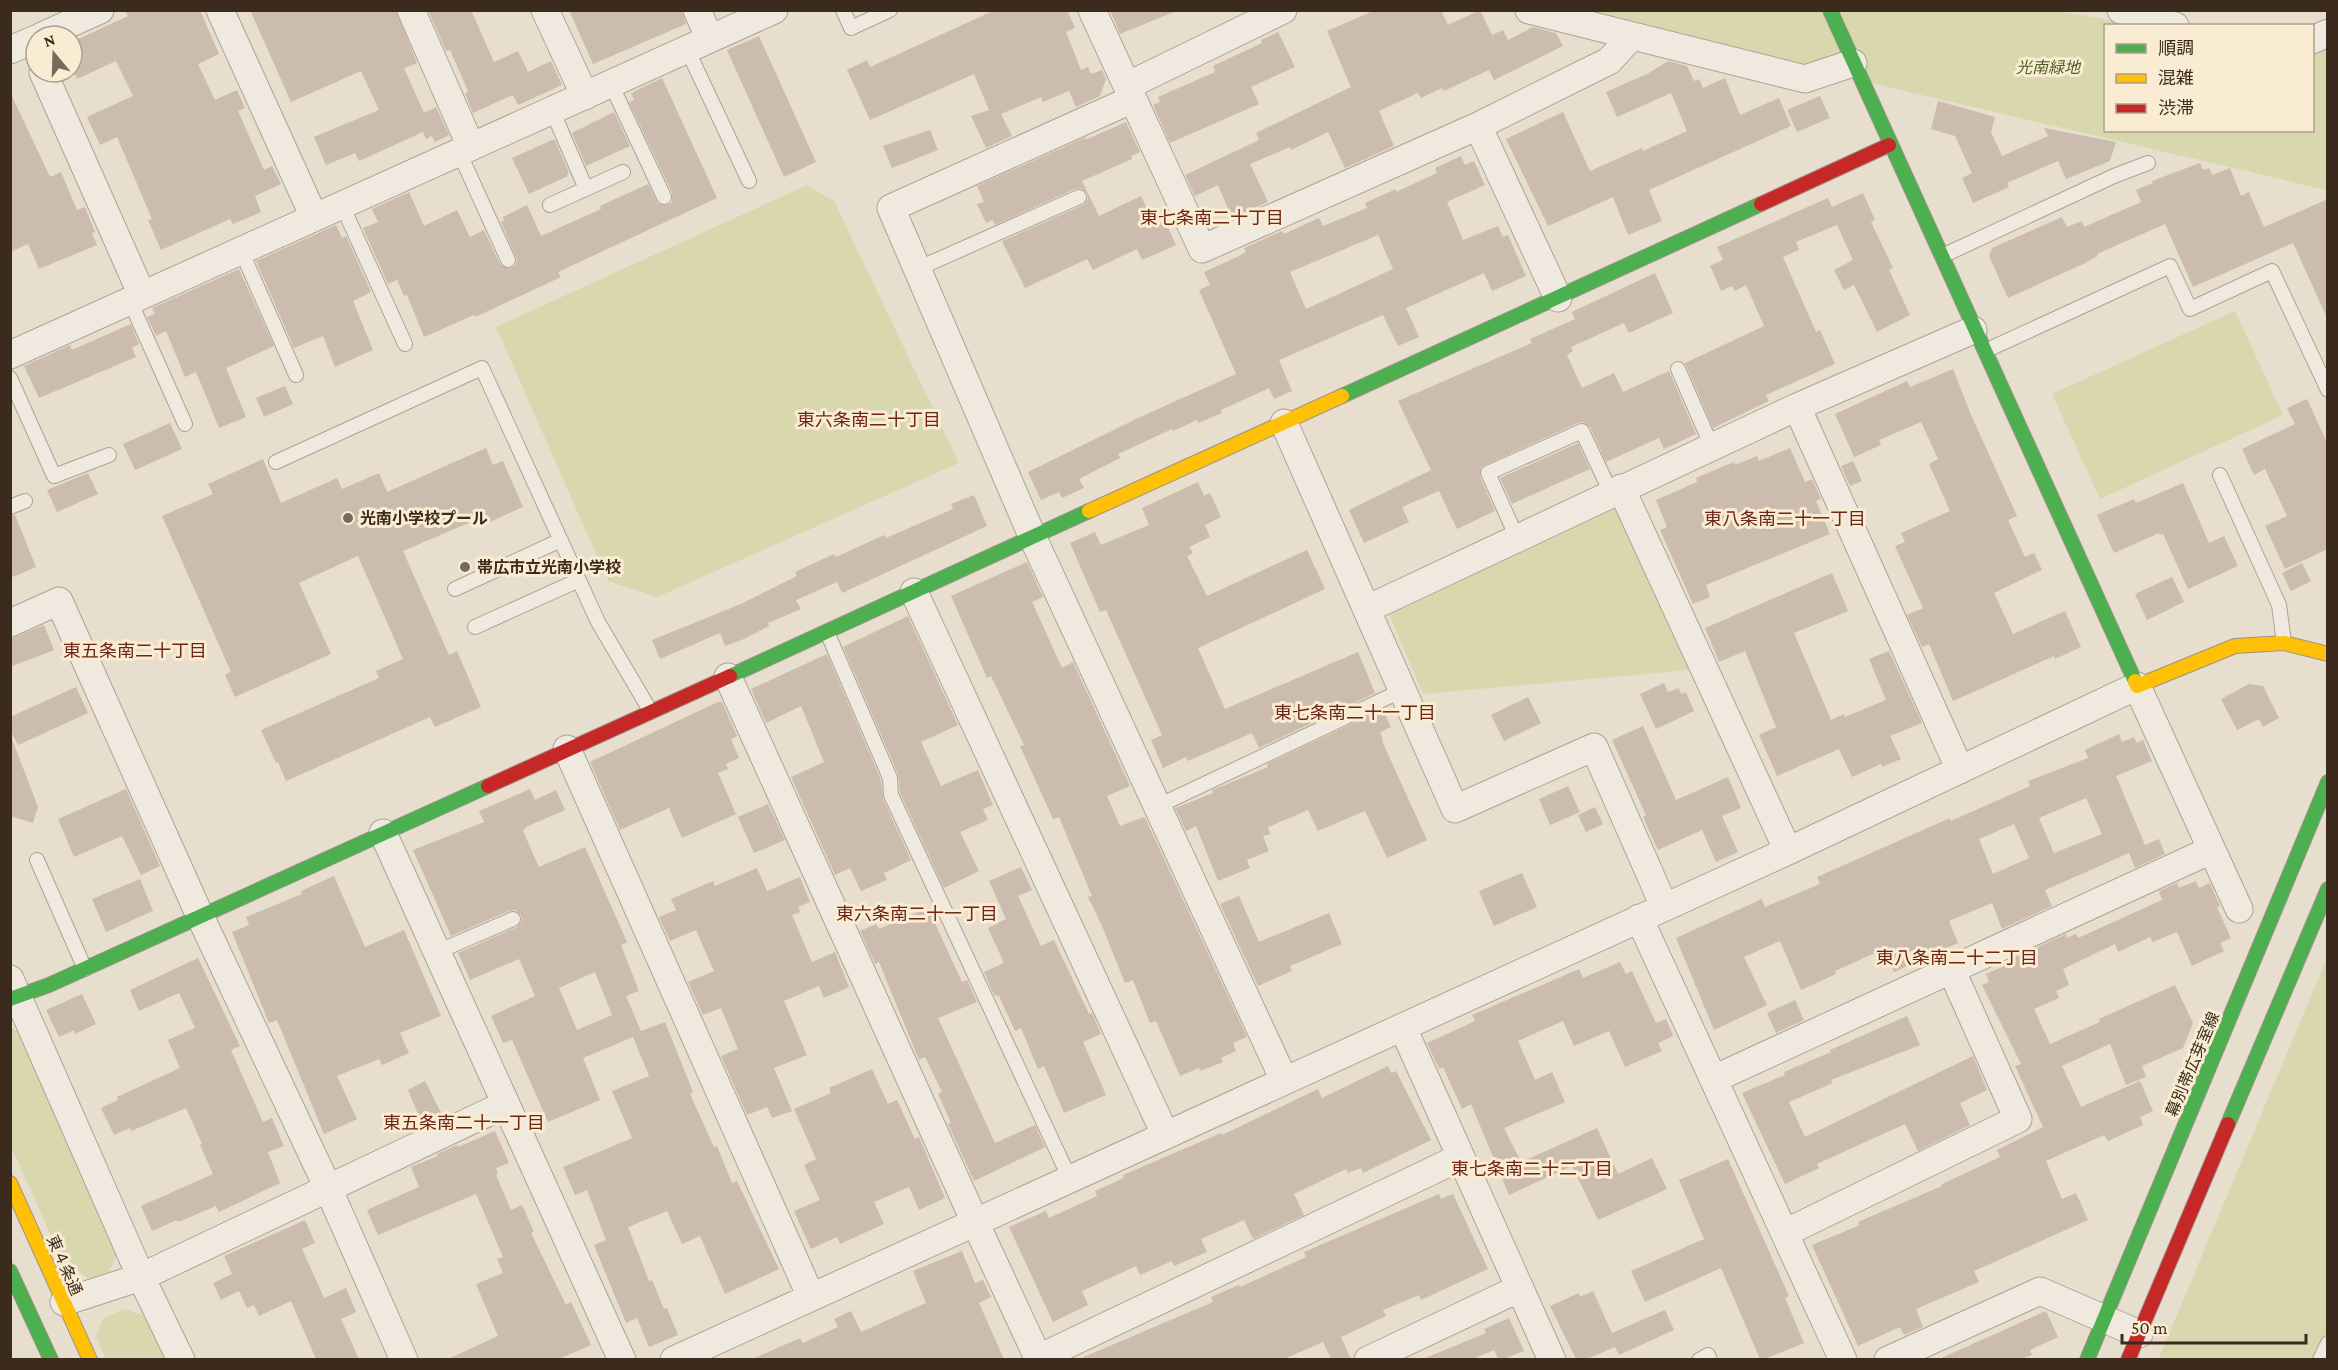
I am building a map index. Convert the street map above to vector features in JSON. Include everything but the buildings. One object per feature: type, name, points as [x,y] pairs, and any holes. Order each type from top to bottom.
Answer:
[{"type":"street","points":[[72,24],[100,10]]},
{"type":"street","points":[[220,10],[314,217]]},
{"type":"street","points":[[411,10],[465,150]]},
{"type":"street","points":[[545,10],[585,96]]},
{"type":"street","points":[[697,10],[699,44]]},
{"type":"street","points":[[10,355],[774,10]]},
{"type":"street","points":[[1092,10],[1202,249],[1478,126],[1609,61],[1632,36]]},
{"type":"street","points":[[1283,10],[1130,93],[891,208],[1033,538],[1284,1080]]},
{"type":"street","points":[[1529,10],[1805,79],[1852,63]]},
{"type":"street","points":[[1830,10],[1978,341],[2239,909]]},
{"type":"street","points":[[2121,10],[2168,24]]},
{"type":"street","points":[[2314,40],[2328,33]]},
{"type":"street","points":[[48,84],[136,298]]},
{"type":"street","points":[[1478,126],[1558,298]]},
{"type":"street","points":[[181,1359],[141,1277],[13,992],[85,969],[1033,538],[1889,145]]},
{"type":"street","points":[[1367,609],[1797,407],[1978,341]]},
{"type":"street","points":[[1797,407],[1960,770]]},
{"type":"street","points":[[1284,423],[1455,809],[1594,747],[1664,906]]},
{"type":"street","points":[[1616,491],[1788,851]]},
{"type":"street","points":[[914,592],[1165,1134]]},
{"type":"street","points":[[10,623],[59,601],[200,916],[328,1188],[404,1359]]},
{"type":"street","points":[[674,1359],[1788,851],[2137,686],[2235,646],[2284,643],[2328,654]]},
{"type":"street","points":[[728,677],[1039,1359],[1461,1157]]},
{"type":"street","points":[[567,749],[812,1297]]},
{"type":"street","name":"幕別帯広芽室線","points":[[2087,1359],[2328,782]]},
{"type":"street","points":[[383,833],[622,1359]]},
{"type":"street","points":[[1714,1079],[2211,850]]},
{"type":"street","points":[[2128,1359],[2328,889]]},
{"type":"street","points":[[1640,918],[1843,1359]]},
{"type":"street","points":[[1785,1233],[2018,1119],[1951,969]]},
{"type":"street","points":[[1402,1028],[1552,1359]]},
{"type":"street","points":[[64,1302],[141,1277],[506,1104]]},
{"type":"street","name":"東４条通","points":[[10,1183],[90,1359]]},
{"type":"street","points":[[10,1271],[51,1359]]},
{"type":"street","points":[[1368,1359],[1520,1288]]},
{"type":"street","points":[[1888,1359],[2040,1291],[2139,1334]]},
{"type":"lane","points":[[843,10],[851,28],[890,10]]},
{"type":"lane","points":[[699,44],[749,181]]},
{"type":"lane","points":[[611,84],[664,197]]},
{"type":"lane","points":[[552,110],[586,189]]},
{"type":"lane","points":[[465,150],[508,260]]},
{"type":"lane","points":[[1940,257],[2114,176],[2148,163]]},
{"type":"lane","points":[[550,205],[623,172]]},
{"type":"lane","points":[[917,269],[1079,197]]},
{"type":"lane","points":[[342,205],[405,344]]},
{"type":"lane","points":[[241,250],[296,375]]},
{"type":"lane","points":[[1978,341],[2170,266],[2190,309],[2272,271],[2328,390]]},
{"type":"lane","points":[[136,298],[185,424]]},
{"type":"lane","points":[[276,462],[482,368],[598,622],[651,712]]},
{"type":"lane","points":[[1678,369],[1712,447]]},
{"type":"lane","points":[[10,378],[54,476],[109,455]]},
{"type":"lane","points":[[1517,538],[1488,473],[1582,431],[1616,491]]},
{"type":"lane","points":[[2220,475],[2279,605],[2284,643]]},
{"type":"lane","points":[[10,507],[25,501]]},
{"type":"lane","points":[[455,589],[561,540]]},
{"type":"lane","points":[[475,627],[579,579]]},
{"type":"lane","points":[[827,632],[890,778],[891,795],[1070,1179]]},
{"type":"lane","points":[[1158,806],[1403,690]]},
{"type":"lane","points":[[37,860],[85,969]]},
{"type":"lane","points":[[437,952],[513,919]]},
{"type":"lane","points":[[2320,1359],[2328,1343]]},
{"type":"lane","points":[[1699,1359],[1708,1355],[1710,1359]]},
{"type":"green space","name":"光南緑地","points":[[2050,10],[2099,18],[2125,24],[2104,24],[2104,132],[2314,132],[2314,54],[2327,48],[2327,190],[1909,92],[1578,11]]},
{"type":"green space","points":[[807,185],[834,201],[959,463],[657,597],[608,581],[496,327]]},
{"type":"green space","points":[[2235,311],[2283,415],[2100,499],[2052,394]]},
{"type":"green space","points":[[1615,509],[1689,670],[1423,694],[1389,614]]},
{"type":"green space","points":[[2327,958],[2327,1359],[2158,1360]]},
{"type":"green space","points":[[10,1027],[26,1036],[118,1253],[109,1272],[89,1279],[61,1258],[11,1146]]},
{"type":"green space","points":[[125,1309],[147,1317],[167,1359],[106,1359],[96,1337],[103,1318]]},
{"type":"traffic: fast","points":[[1830,10],[2135,681]]},
{"type":"traffic: fast","points":[[1342,396],[1761,204]]},
{"type":"traffic: fast","points":[[730,676],[1089,511]]},
{"type":"traffic: fast","points":[[2087,1360],[2328,782]]},
{"type":"traffic: fast","points":[[10,999],[49,985],[488,786]]},
{"type":"traffic: fast","points":[[2228,1124],[2328,889]]},
{"type":"traffic: fast","points":[[10,1271],[51,1360]]},
{"type":"traffic: slow","points":[[1089,511],[1342,396]]},
{"type":"traffic: slow","points":[[2135,681],[2137,686],[2235,646],[2284,643],[2328,654]]},
{"type":"traffic: slow","points":[[10,1183],[90,1360]]},
{"type":"traffic: jam","points":[[1761,204],[1889,145]]},
{"type":"traffic: jam","points":[[488,786],[730,676]]},
{"type":"traffic: jam","points":[[2128,1360],[2228,1124]]},
{"type":"place","name":"光南小学校プール","points":[[348,518]]},
{"type":"place","name":"帯広市立光南小学校","points":[[465,567]]},
{"type":"district","name":"東七条南二十丁目","points":[[1212,218]]},
{"type":"district","name":"東六条南二十丁目","points":[[869,420]]},
{"type":"district","name":"東八条南二十一丁目","points":[[1785,519]]},
{"type":"district","name":"東五条南二十丁目","points":[[135,651]]},
{"type":"district","name":"東七条南二十一丁目","points":[[1355,713]]},
{"type":"district","name":"東六条南二十一丁目","points":[[917,914]]},
{"type":"district","name":"東八条南二十二丁目","points":[[1957,958]]},
{"type":"district","name":"東五条南二十一丁目","points":[[464,1123]]},
{"type":"district","name":"東七条南二十二丁目","points":[[1532,1169]]}]
